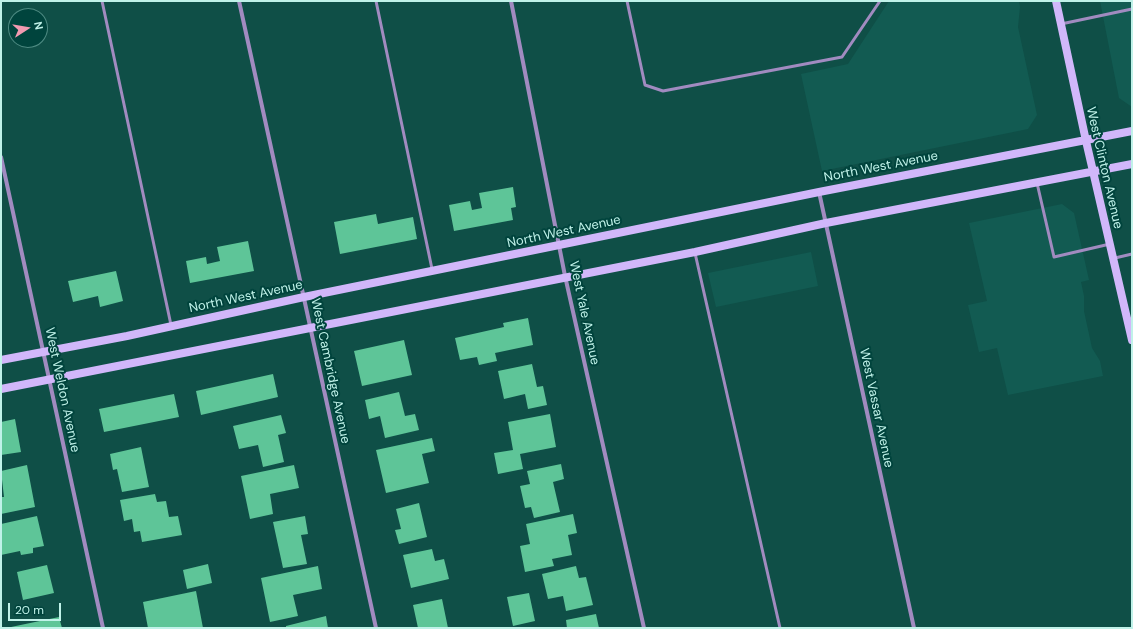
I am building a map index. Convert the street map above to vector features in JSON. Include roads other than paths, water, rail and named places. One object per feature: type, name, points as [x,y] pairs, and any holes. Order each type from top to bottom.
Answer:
[{"type":"main road","name":"West Clinton Avenue","points":[[1056,1],[1086,141],[1132,340]]},
{"type":"main road","name":"North West Avenue","points":[[1,360],[127,336],[171,325],[304,297],[819,192],[1132,131]]},
{"type":"main road","points":[[1,389],[565,276],[695,252],[826,223],[1132,164]]},
{"type":"street","name":"West Cambridge Avenue","points":[[238,1],[376,628]]},
{"type":"street","name":"West Yale Avenue","points":[[511,1],[565,276],[644,628]]},
{"type":"street","name":"West Weldon Avenue","points":[[1,157],[103,628]]},
{"type":"street","name":"West Vassar Avenue","points":[[819,192],[914,628]]},
{"type":"lane","points":[[102,1],[171,325]]},
{"type":"lane","points":[[376,1],[433,271]]},
{"type":"lane","points":[[627,1],[645,85],[663,91],[842,57],[880,1]]},
{"type":"lane","points":[[1061,24],[1132,9]]},
{"type":"lane","points":[[1037,183],[1054,258],[1110,244]]},
{"type":"lane","points":[[695,252],[780,628]]},
{"type":"lane","points":[[1113,258],[1132,254]]}]
